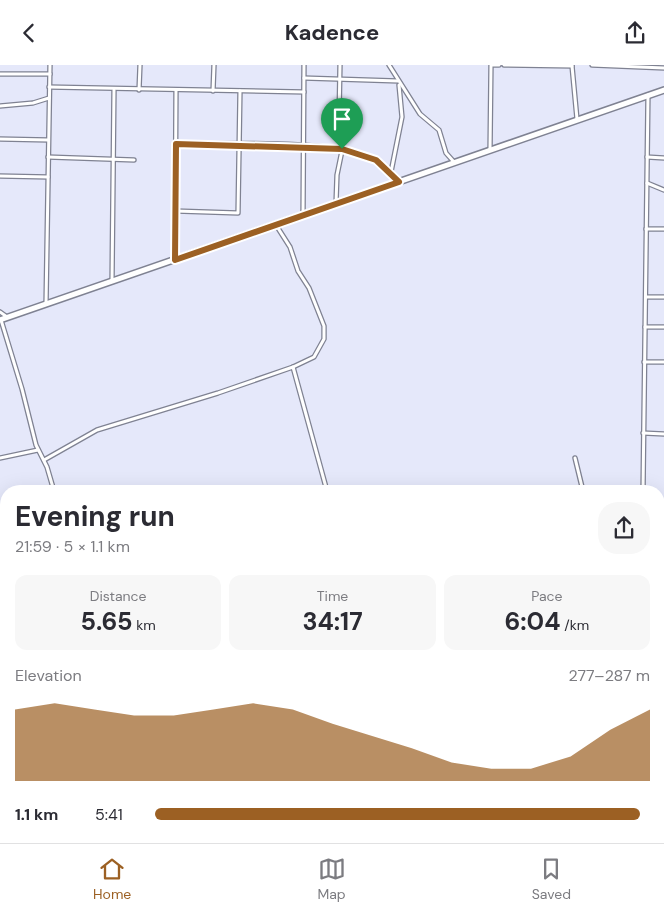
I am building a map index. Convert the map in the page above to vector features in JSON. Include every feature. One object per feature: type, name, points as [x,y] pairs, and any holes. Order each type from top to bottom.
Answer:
[{"type":"street","points":[[46,304],[50,65]]},
{"type":"street","points":[[139,90],[140,65]]},
{"type":"street","points":[[213,91],[214,65]]},
{"type":"street","points":[[303,215],[304,65]]},
{"type":"street","points":[[336,204],[337,175],[344,141],[339,119],[340,65]]},
{"type":"street","points":[[389,65],[420,114],[439,130],[446,153],[454,163]]},
{"type":"street","points":[[490,150],[491,65],[499,65]]},
{"type":"street","points":[[504,65],[572,66],[577,120]]},
{"type":"street","points":[[592,65],[664,68]]},
{"type":"street","points":[[0,74],[50,74]]},
{"type":"street","points":[[304,78],[340,78],[399,82]]},
{"type":"street","points":[[391,173],[402,117],[399,82]]},
{"type":"street","points":[[50,87],[304,93]]},
{"type":"street","points":[[112,281],[114,89]]},
{"type":"street","points":[[175,260],[176,90]]},
{"type":"street","points":[[52,485],[44,460],[38,450],[0,319],[664,90]]},
{"type":"street","points":[[176,211],[238,213],[240,91]]},
{"type":"street","points":[[643,485],[648,95]]},
{"type":"street","points":[[0,106],[33,103],[49,98]]},
{"type":"street","points":[[0,139],[48,140]]},
{"type":"street","points":[[176,144],[239,144],[342,149],[376,160],[399,182]]},
{"type":"street","points":[[48,157],[134,160]]},
{"type":"street","points":[[647,157],[664,158]]},
{"type":"street","points":[[0,176],[48,177]]},
{"type":"street","points":[[647,183],[664,190]]},
{"type":"street","points":[[44,460],[97,431],[293,367],[314,357],[325,333],[309,288],[298,271],[290,247],[276,224]]},
{"type":"street","points":[[646,229],[664,229]]},
{"type":"street","points":[[646,297],[664,297]]},
{"type":"street","points":[[0,312],[7,317]]},
{"type":"street","points":[[645,327],[664,327]]},
{"type":"street","points":[[644,361],[664,362]]},
{"type":"street","points":[[293,367],[325,485]]},
{"type":"street","points":[[643,433],[664,433]]},
{"type":"street","points":[[0,458],[38,450]]},
{"type":"street","points":[[575,458],[582,485]]},
{"type":"route","points":[[176,144],[239,144],[342,149],[376,160],[399,182],[175,260],[176,144]]}]
